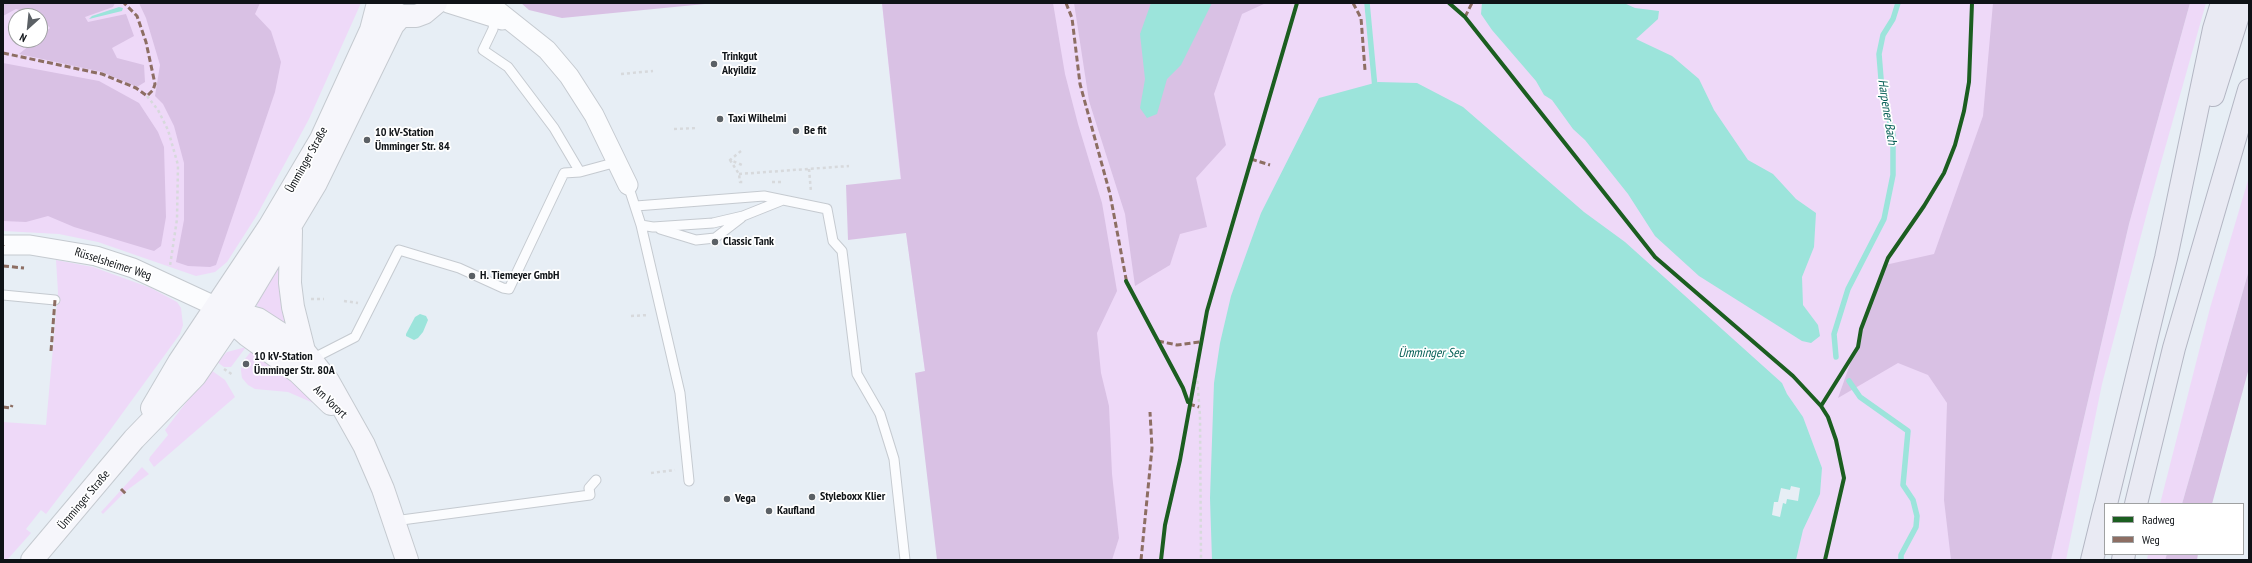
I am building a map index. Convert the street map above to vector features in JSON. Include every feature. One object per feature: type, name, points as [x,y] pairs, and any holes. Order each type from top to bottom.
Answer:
[{"type":"highway","points":[[2105,503],[2166,258],[2214,29],[2222,3]]},
{"type":"highway","points":[[2166,258],[2242,3]]},
{"type":"highway","points":[[2136,503],[2174,348],[2249,90]]},
{"type":"highway","points":[[2092,560],[2104,509]]},
{"type":"street","name":"Ümminger Straße","points":[[32,560],[134,439],[195,376],[229,314],[269,227],[320,139],[371,30],[378,3]]},
{"type":"street","points":[[382,3],[393,13],[401,16],[416,16],[424,13],[436,3]]},
{"type":"street","points":[[448,3],[493,9],[515,24],[547,50],[569,76],[594,116],[628,185]]},
{"type":"street","name":"Ümminger Straße","points":[[229,314],[291,227],[329,158],[393,25],[401,16]]},
{"type":"street","name":"Am Vorort","points":[[291,227],[290,283],[293,307],[304,361]]},
{"type":"street","name":"Rüsselsheimer Weg","points":[[3,244],[67,249],[96,256],[133,268],[167,282],[229,314]]},
{"type":"street","name":"Am Vorort","points":[[229,314],[304,361],[328,381],[364,445],[394,521],[407,560]]},
{"type":"lane","points":[[493,9],[493,29],[483,50],[508,67],[554,128],[580,172]]},
{"type":"lane","points":[[304,361],[355,337],[399,250],[459,268],[503,288],[509,289],[564,173],[580,172],[617,162]]},
{"type":"lane","points":[[628,185],[641,225],[680,393],[689,481]]},
{"type":"lane","points":[[636,206],[764,196],[827,209],[833,241],[842,251],[857,374],[880,414],[894,459],[905,560]]},
{"type":"lane","points":[[641,225],[653,226],[707,223],[743,216],[783,200]]},
{"type":"lane","points":[[653,226],[696,240],[715,238],[743,216]]},
{"type":"lane","points":[[3,295],[55,300]]},
{"type":"lane","points":[[394,521],[590,495],[590,488],[596,480]]},
{"type":"path","points":[[621,74],[653,71]]},
{"type":"path","points":[[147,96],[158,110],[168,130],[178,165],[177,219],[167,282]]},
{"type":"path","points":[[674,129],[698,128]]},
{"type":"path","points":[[730,160],[741,151]]},
{"type":"path","points":[[730,160],[742,165]]},
{"type":"path","points":[[730,160],[739,174],[740,182],[747,182]]},
{"type":"path","points":[[739,174],[849,166]]},
{"type":"path","points":[[809,169],[812,206]]},
{"type":"path","points":[[768,182],[782,182]]},
{"type":"path","points":[[1196,363],[1200,416],[1201,560]]},
{"type":"path","points":[[651,473],[688,468]]},
{"type":"shaded area","points":[[3,3],[361,3],[309,119],[257,215],[227,262],[215,272],[196,276],[98,242],[59,234],[3,231]]},
{"type":"shaded area","points":[[3,3],[115,3],[113,7],[85,17],[88,22],[126,14],[134,36],[112,48],[117,58],[144,65],[145,82],[137,87],[102,72],[19,54],[26,48],[48,48],[48,30],[50,28],[48,26],[48,8],[8,8],[8,13],[3,16]]},
{"type":"shaded area","points":[[139,3],[260,3],[255,14],[271,31],[281,62],[275,92],[216,265],[210,267],[188,266],[176,262],[184,220],[184,163],[174,126],[163,104],[155,96],[160,65],[146,18]]},
{"type":"shaded area","points":[[521,3],[715,3],[562,18],[529,10]]},
{"type":"shaded area","points":[[882,3],[2120,3],[1991,560],[941,560],[925,372],[906,232]]},
{"type":"shaded area","points":[[882,3],[1053,3],[1065,74],[1078,124],[1102,203],[1117,291],[1097,333],[1101,373],[1109,406],[1112,474],[1119,538],[1112,560],[937,560],[915,373],[925,371],[906,233],[848,240],[846,185],[901,179]]},
{"type":"shaded area","points":[[1074,3],[1266,3],[1242,14],[1214,94],[1226,145],[1196,178],[1207,227],[1180,234],[1170,265],[1135,286],[1125,214],[1089,101]]},
{"type":"shaded area","points":[[1993,3],[2190,3],[2129,224],[2051,560],[1951,560],[1944,500],[1947,403],[1928,375],[1898,363],[1838,398],[1885,265],[1934,254],[1983,116]]},
{"type":"shaded area","points":[[2190,3],[2206,3],[2149,205],[2102,384],[2066,560],[2051,560],[2129,224]]},
{"type":"shaded area","points":[[3,63],[99,81],[139,103],[158,132],[164,147],[166,217],[161,246],[154,251],[74,227],[48,216],[26,222],[3,221]]},
{"type":"shaded area","points":[[2249,177],[2249,270],[2182,503],[2160,503],[2210,308]]},
{"type":"shaded area","points":[[56,260],[93,267],[151,288],[177,302],[181,308],[183,325],[180,334],[108,433],[46,514],[41,510],[26,529],[31,533],[7,560],[3,560],[3,422],[46,425],[58,292]]},
{"type":"shaded area","points":[[279,267],[289,327],[256,305]]},
{"type":"shaded area","points":[[2249,270],[2249,368],[2212,503],[2182,503]]},
{"type":"shaded area","points":[[246,347],[231,367],[224,367],[217,362],[227,352]]},
{"type":"shaded area","points":[[252,350],[281,367],[318,405],[288,392],[255,389],[248,385],[242,378],[241,367],[245,369],[250,361],[245,359]]},
{"type":"shaded area","points":[[211,370],[225,380],[235,397],[154,467],[149,460],[168,435],[165,430]]},
{"type":"shaded area","points":[[142,467],[149,474],[126,491],[103,514],[101,512]]},
{"type":"shaded area","points":[[2148,555],[2167,555],[2165,560],[2147,560]]},
{"type":"shaded area","points":[[2167,555],[2198,555],[2197,560],[2165,560]]},
{"type":"water","points":[[1151,3],[1212,3],[1181,65],[1167,79],[1157,114],[1147,118],[1140,108],[1145,79],[1140,34]]},
{"type":"water","points":[[1482,3],[1624,3],[1635,8],[1659,11],[1658,19],[1636,39],[1672,56],[1699,79],[1714,110],[1748,160],[1773,174],[1796,199],[1816,213],[1814,247],[1802,277],[1803,305],[1818,325],[1820,336],[1811,343],[1802,341],[1699,276],[1655,236],[1628,194],[1585,140],[1573,129],[1552,100],[1544,95],[1536,81],[1492,30],[1481,14]]},
{"type":"water","points":[[119,7],[123,8],[122,11],[89,19],[92,16]]},
{"type":"water","name":"Ümminger See","points":[[1378,82],[1417,83],[1463,107],[1584,212],[1625,242],[1782,383],[1787,394],[1803,417],[1822,468],[1820,494],[1803,530],[1796,560],[1212,560],[1210,498],[1214,383],[1220,343],[1231,296],[1261,213],[1319,98]]},
{"type":"water","points":[[420,314],[426,316],[428,320],[423,332],[414,340],[406,336],[406,334],[415,317]]},
{"type":"pier","points":[[1791,486],[1800,488],[1798,501],[1787,499],[1786,504],[1783,503],[1780,517],[1772,515],[1774,502],[1778,502],[1781,488],[1790,490]]},
{"type":"waterway","name":"Harpener Bach","points":[[1367,3],[1375,88]]},
{"type":"waterway","name":"Harpener Bach","points":[[1836,357],[1834,334],[1848,289],[1884,219],[1893,175],[1893,135],[1882,91],[1879,54],[1883,35],[1893,19],[1898,3]]},
{"type":"waterway","name":"Harpener Bach","points":[[1849,381],[1860,397],[1908,431],[1903,485],[1913,500],[1917,516],[1916,527],[1901,555],[1901,560]]},
{"type":"marked path","points":[[3,53],[102,74],[136,88],[147,96],[153,90],[155,84],[146,42],[137,16],[124,3]]},
{"type":"marked path","points":[[1066,3],[1072,18],[1080,84],[1110,194],[1127,284]]},
{"type":"marked path","points":[[1353,3],[1361,18],[1365,70]]},
{"type":"marked path","points":[[1465,17],[1472,3]]},
{"type":"marked path","points":[[1251,159],[1270,165]]},
{"type":"marked path","points":[[3,266],[24,268]]},
{"type":"marked path","points":[[51,351],[55,300]]},
{"type":"marked path","points":[[1158,341],[1177,345],[1200,342]]},
{"type":"marked path","points":[[1189,404],[1199,407]]},
{"type":"marked path","points":[[3,407],[11,408],[12,405]]},
{"type":"marked path","points":[[1141,560],[1152,448],[1150,412]]},
{"type":"marked path","points":[[121,489],[127,495]]},
{"type":"cycle path","points":[[1161,560],[1165,525],[1180,460],[1207,311],[1297,3]]},
{"type":"cycle path","points":[[1449,3],[1465,17],[1655,257],[1793,376],[1821,406],[1828,417],[1836,440],[1844,478],[1825,560]]},
{"type":"cycle path","points":[[1821,406],[1858,347],[1861,329],[1888,258],[1924,206],[1944,173],[1955,145],[1964,111],[1969,82],[1972,3]]},
{"type":"cycle path","points":[[1126,281],[1183,388],[1188,402]]},
{"type":"place","name":"Trinkgut Akyildiz","points":[[714,64]]},
{"type":"place","name":"Taxi Wilhelmi","points":[[720,119]]},
{"type":"place","name":"Be fit","points":[[796,131]]},
{"type":"place","name":"10 kV-Station Ümminger Str. 84","points":[[367,140]]},
{"type":"place","name":"Classic Tank","points":[[715,242]]},
{"type":"place","name":"H. Tiemeyer GmbH","points":[[472,276]]},
{"type":"place","name":"10 kV-Station Ümminger Str. 80A","points":[[246,364]]},
{"type":"place","name":"Styleboxx Klier","points":[[812,497]]},
{"type":"place","name":"Vega","points":[[727,499]]},
{"type":"place","name":"Kaufland","points":[[769,511]]}]
